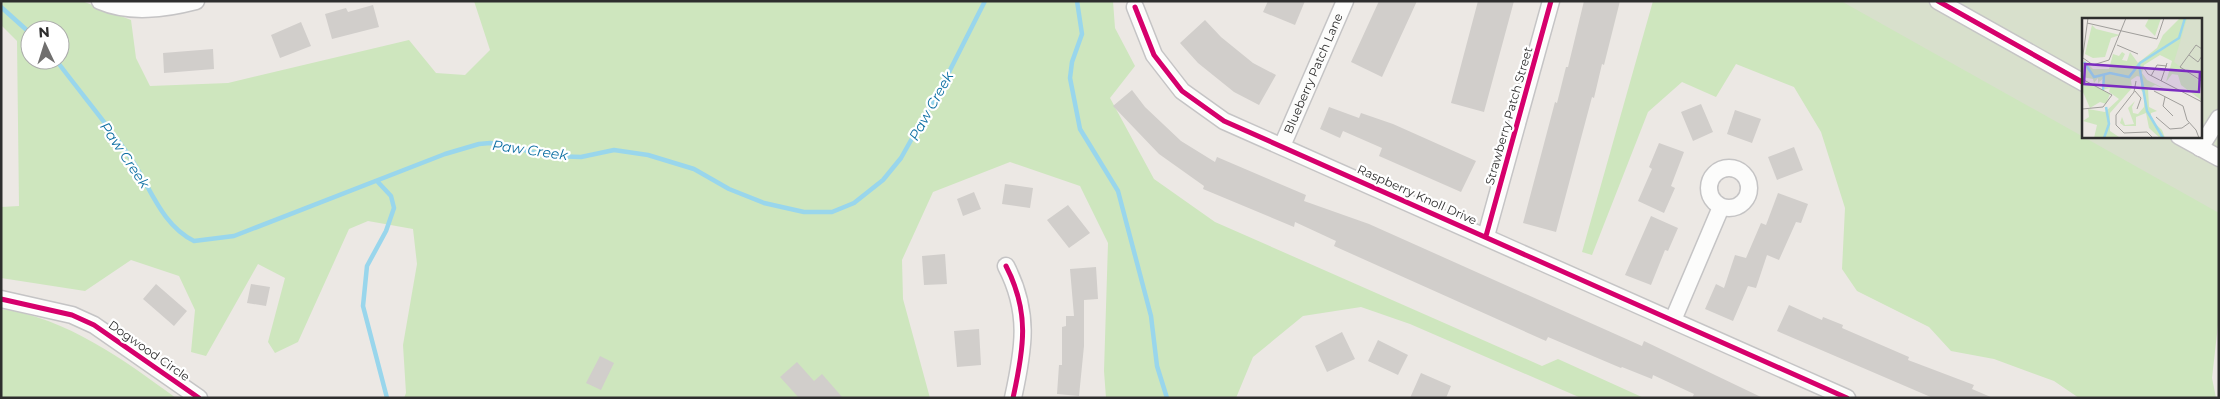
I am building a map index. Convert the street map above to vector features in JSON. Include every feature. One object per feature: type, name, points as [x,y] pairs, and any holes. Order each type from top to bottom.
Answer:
[{"type":"street","points":[[100,1],[129,9],[148,9],[196,1]]},
{"type":"street","name":"Blueberry Patch Lane","points":[[1282,146],[1345,1]]},
{"type":"street","name":"Strawberry Patch Street","points":[[1486,236],[1551,1]]},
{"type":"street","points":[[1938,1],[2082,82]]},
{"type":"street","name":"Raspberry Knoll Drive","points":[[1135,7],[1154,55],[1182,91],[1224,121],[1847,398]]},
{"type":"street","points":[[2200,148],[2219,118]]},
{"type":"street","points":[[2182,138],[2219,158]]},
{"type":"street","points":[[1673,320],[1720,207]]},
{"type":"street","points":[[1006,266],[1017,287],[1022,307],[1023,332],[1019,368],[1012,398]]},
{"type":"street","name":"Dogwood Circle","points":[[1,299],[64,313],[94,325],[199,398]]},
{"type":"green space","points":[[1,1],[82,1],[131,20],[136,58],[150,86],[228,83],[409,40],[436,73],[465,75],[490,50],[474,1],[1113,1],[1115,28],[1135,66],[1110,98],[1154,179],[1215,222],[1542,366],[1558,359],[1644,398],[1581,398],[1410,324],[1361,307],[1303,316],[1253,357],[1236,398],[1106,398],[1104,371],[1108,243],[1080,186],[1010,162],[933,192],[902,260],[903,299],[930,398],[404,398],[406,393],[403,345],[417,264],[413,229],[368,221],[349,229],[298,342],[275,353],[268,342],[285,278],[258,264],[206,356],[191,352],[195,310],[179,276],[131,260],[85,291],[1,278],[1,207],[19,206],[17,41],[1,25]]},
{"type":"green space","points":[[1653,1],[1953,1],[2082,134],[2082,138],[2093,138],[2219,166],[2219,316],[2212,378],[2216,398],[2079,398],[2054,381],[1994,359],[1951,351],[1929,327],[1857,291],[1842,269],[1845,208],[1821,132],[1794,87],[1736,64],[1716,97],[1682,82],[1648,112],[1592,255],[1582,252]]},
{"type":"green space","points":[[1841,1],[2219,1],[2219,213],[2085,138],[2202,138],[2202,18],[2082,18],[2082,136]]},
{"type":"green space","points":[[1,309],[49,321],[72,331],[136,369],[176,398],[1,398]]},
{"type":"building","points":[[1268,1],[1305,1],[1295,25],[1263,12]]},
{"type":"building","points":[[1379,1],[1417,1],[1382,77],[1351,62]]},
{"type":"building","points":[[1478,1],[1514,1],[1484,112],[1451,103]]},
{"type":"building","points":[[1584,1],[1620,1],[1604,65],[1602,64],[1594,98],[1592,97],[1556,232],[1523,223],[1555,102],[1557,103],[1566,67],[1568,67]]},
{"type":"building","points":[[373,5],[379,27],[332,39],[325,14],[346,8],[348,12]]},
{"type":"building","points":[[1205,20],[1221,37],[1253,63],[1276,75],[1259,105],[1234,92],[1198,63],[1180,43]]},
{"type":"building","points":[[301,22],[311,46],[280,58],[271,35]]},
{"type":"building","points":[[213,49],[214,69],[164,73],[163,53]]},
{"type":"building","points":[[1132,90],[1145,107],[1181,141],[1215,162],[1217,157],[1306,195],[1304,201],[1369,224],[1642,346],[1644,341],[1763,398],[1692,398],[1694,394],[1653,375],[1652,379],[1621,368],[1548,337],[1546,341],[1334,246],[1336,241],[1295,222],[1294,227],[1203,189],[1204,186],[1159,154],[1113,106]]},
{"type":"building","points":[[1701,104],[1713,132],[1693,141],[1681,112]]},
{"type":"building","points":[[1329,107],[1359,118],[1361,113],[1393,124],[1476,161],[1461,192],[1379,156],[1382,148],[1343,131],[1340,138],[1320,129]]},
{"type":"building","points":[[1735,110],[1761,119],[1752,143],[1727,134]]},
{"type":"building","points":[[1659,143],[1684,152],[1671,186],[1675,188],[1664,213],[1638,201],[1652,169],[1649,167]]},
{"type":"building","points":[[1794,147],[1803,170],[1777,180],[1768,157]]},
{"type":"building","points":[[1005,184],[1033,188],[1030,208],[1002,204]]},
{"type":"building","points":[[974,192],[981,209],[963,216],[957,199]]},
{"type":"building","points":[[1778,193],[1808,204],[1801,223],[1796,222],[1779,260],[1767,255],[1756,288],[1748,286],[1733,321],[1705,309],[1716,284],[1724,288],[1735,255],[1746,258],[1761,223],[1766,225]]},
{"type":"building","points":[[1068,205],[1090,233],[1069,248],[1047,220]]},
{"type":"building","points":[[1651,216],[1678,228],[1668,251],[1665,250],[1651,285],[1625,275]]},
{"type":"building","points":[[945,254],[947,284],[924,285],[922,256]]},
{"type":"building","points":[[1096,267],[1098,299],[1084,300],[1084,346],[1079,396],[1057,394],[1059,365],[1062,365],[1062,327],[1066,326],[1066,316],[1074,316],[1070,269]]},
{"type":"building","points":[[156,284],[187,311],[174,326],[143,299]]},
{"type":"building","points":[[251,284],[270,287],[266,306],[247,303]]},
{"type":"building","points":[[1789,305],[1822,320],[1823,317],[1843,325],[1842,328],[1909,357],[1908,360],[1974,385],[1972,389],[1993,398],[1933,398],[1777,331]]},
{"type":"building","points":[[979,329],[981,365],[957,367],[954,331]]},
{"type":"building","points":[[1342,332],[1355,359],[1327,372],[1315,346]]},
{"type":"building","points":[[1378,340],[1408,355],[1398,375],[1368,361]]},
{"type":"building","points":[[600,356],[614,363],[601,390],[586,383]]},
{"type":"building","points":[[797,362],[814,381],[822,374],[843,398],[799,398],[780,377]]},
{"type":"building","points":[[1421,373],[1451,386],[1446,398],[1410,398]]},
{"type":"waterway","name":"Paw Creek","points":[[64,70],[130,157],[165,215],[183,234],[194,241],[234,236],[445,154],[479,144],[490,143],[552,156],[581,157],[614,150],[648,155],[694,169],[729,189],[764,203],[804,212],[832,212],[854,203],[883,180],[901,158],[947,76],[985,1]]},
{"type":"waterway","points":[[1077,1],[1082,34],[1072,62],[1070,78],[1080,129],[1118,191],[1151,316],[1157,366],[1167,398]]},
{"type":"waterway","name":"Paw Creek","points":[[1,7],[20,24]]},
{"type":"waterway","points":[[377,181],[391,196],[394,208],[386,231],[367,266],[363,306],[387,398]]},
{"type":"cycle path","points":[[1486,236],[1551,1]]},
{"type":"cycle path","points":[[1938,1],[2082,82]]},
{"type":"cycle path","points":[[1135,7],[1154,55],[1182,91],[1224,121],[1847,398]]},
{"type":"cycle path","points":[[1006,266],[1019,299],[1023,330],[1020,363],[1013,398]]},
{"type":"cycle path","points":[[1,299],[72,315],[94,325],[199,398]]}]
